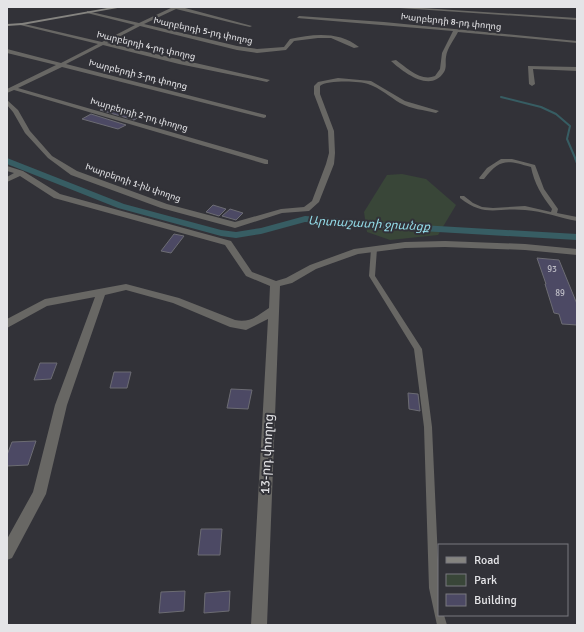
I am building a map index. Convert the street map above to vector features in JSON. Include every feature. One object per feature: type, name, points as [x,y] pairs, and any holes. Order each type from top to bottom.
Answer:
[{"type":"street","points":[[7,25],[22,24],[120,7]]},
{"type":"street","points":[[10,89],[176,7],[196,11],[227,22],[250,26]]},
{"type":"street","points":[[387,7],[577,19]]},
{"type":"street","name":"Խարբերդի 5-րդ փողոց","points":[[89,12],[237,48],[257,51],[286,48],[292,40],[321,35],[339,38],[356,47]]},
{"type":"street","name":"Խարբերդի 8-րդ փողոց","points":[[299,17],[577,42]]},
{"type":"street","name":"Խարբերդի 4-րդ փողոց","points":[[22,24],[224,72],[267,80]]},
{"type":"street","points":[[394,61],[414,76],[422,80],[431,80],[439,76],[443,70],[442,58],[456,31]]},
{"type":"street","name":"Խարբերդի 3-րդ փողոց","points":[[7,51],[264,116]]},
{"type":"street","points":[[532,84],[530,67],[577,69]]},
{"type":"street","name":"Խարբերդի 1-ին փողոց","points":[[7,102],[16,110],[27,132],[50,157],[74,173],[164,206],[235,225],[281,211],[304,209],[315,203],[330,164],[332,142],[331,131],[317,94],[317,86],[320,83],[338,80],[369,82],[403,102],[416,107],[436,110]]},
{"type":"street","name":"Խարբերդի 2-րդ փողոց","points":[[10,89],[265,162]]},
{"type":"street","points":[[7,168],[20,173],[57,196],[228,243],[249,274],[275,284],[290,281],[313,267],[357,251],[406,245],[445,244],[525,247],[577,252]]},
{"type":"street","points":[[7,180],[20,173]]},
{"type":"street","name":"13-րդ փողոց","points":[[259,625],[275,284]]},
{"type":"street","points":[[7,324],[45,303],[126,287],[176,300],[234,324],[246,326],[262,319],[273,310]]},
{"type":"street","points":[[7,553],[39,494],[61,405],[101,292]]},
{"type":"lane","points":[[482,178],[489,168],[503,160],[527,163],[533,166],[540,190],[555,209],[554,213]]},
{"type":"lane","points":[[462,197],[476,207],[497,209],[524,208],[554,213],[566,218],[577,220]]},
{"type":"lane","points":[[374,249],[372,276],[418,349],[428,426],[434,588],[438,609]]},
{"type":"green space","points":[[402,174],[426,179],[456,205],[438,235],[390,240],[367,232],[364,212],[387,175]]},
{"type":"building","points":[[106,107],[139,117],[134,120],[100,110]]},
{"type":"building","points":[[91,114],[126,125],[118,129],[82,119]]},
{"type":"building","points":[[213,205],[226,209],[219,216],[206,212]]},
{"type":"building","points":[[230,209],[243,213],[236,220],[222,216]]},
{"type":"building","points":[[174,234],[184,236],[171,253],[161,251]]},
{"type":"building","points":[[537,258],[559,260],[577,304],[577,325],[562,324],[559,314],[554,313]]},
{"type":"building","points":[[40,363],[57,363],[51,379],[34,380]]},
{"type":"building","points":[[114,372],[131,372],[127,388],[110,388]]},
{"type":"building","points":[[231,389],[252,390],[248,409],[227,408]]},
{"type":"building","points":[[408,393],[418,394],[420,411],[409,409]]},
{"type":"building","points":[[36,441],[28,465],[7,466],[7,455],[12,442]]},
{"type":"building","points":[[201,529],[222,529],[220,555],[198,555]]},
{"type":"building","points":[[185,591],[184,611],[159,613],[161,592]]},
{"type":"building","points":[[230,591],[229,611],[204,613],[205,593]]},
{"type":"waterway","points":[[501,97],[541,107],[556,114],[570,126],[567,139],[576,160]]},
{"type":"waterway","name":"Արտաշատի ջրանցք","points":[[7,161],[121,206],[221,233],[236,235],[261,231],[305,219],[404,227],[577,237]]}]
